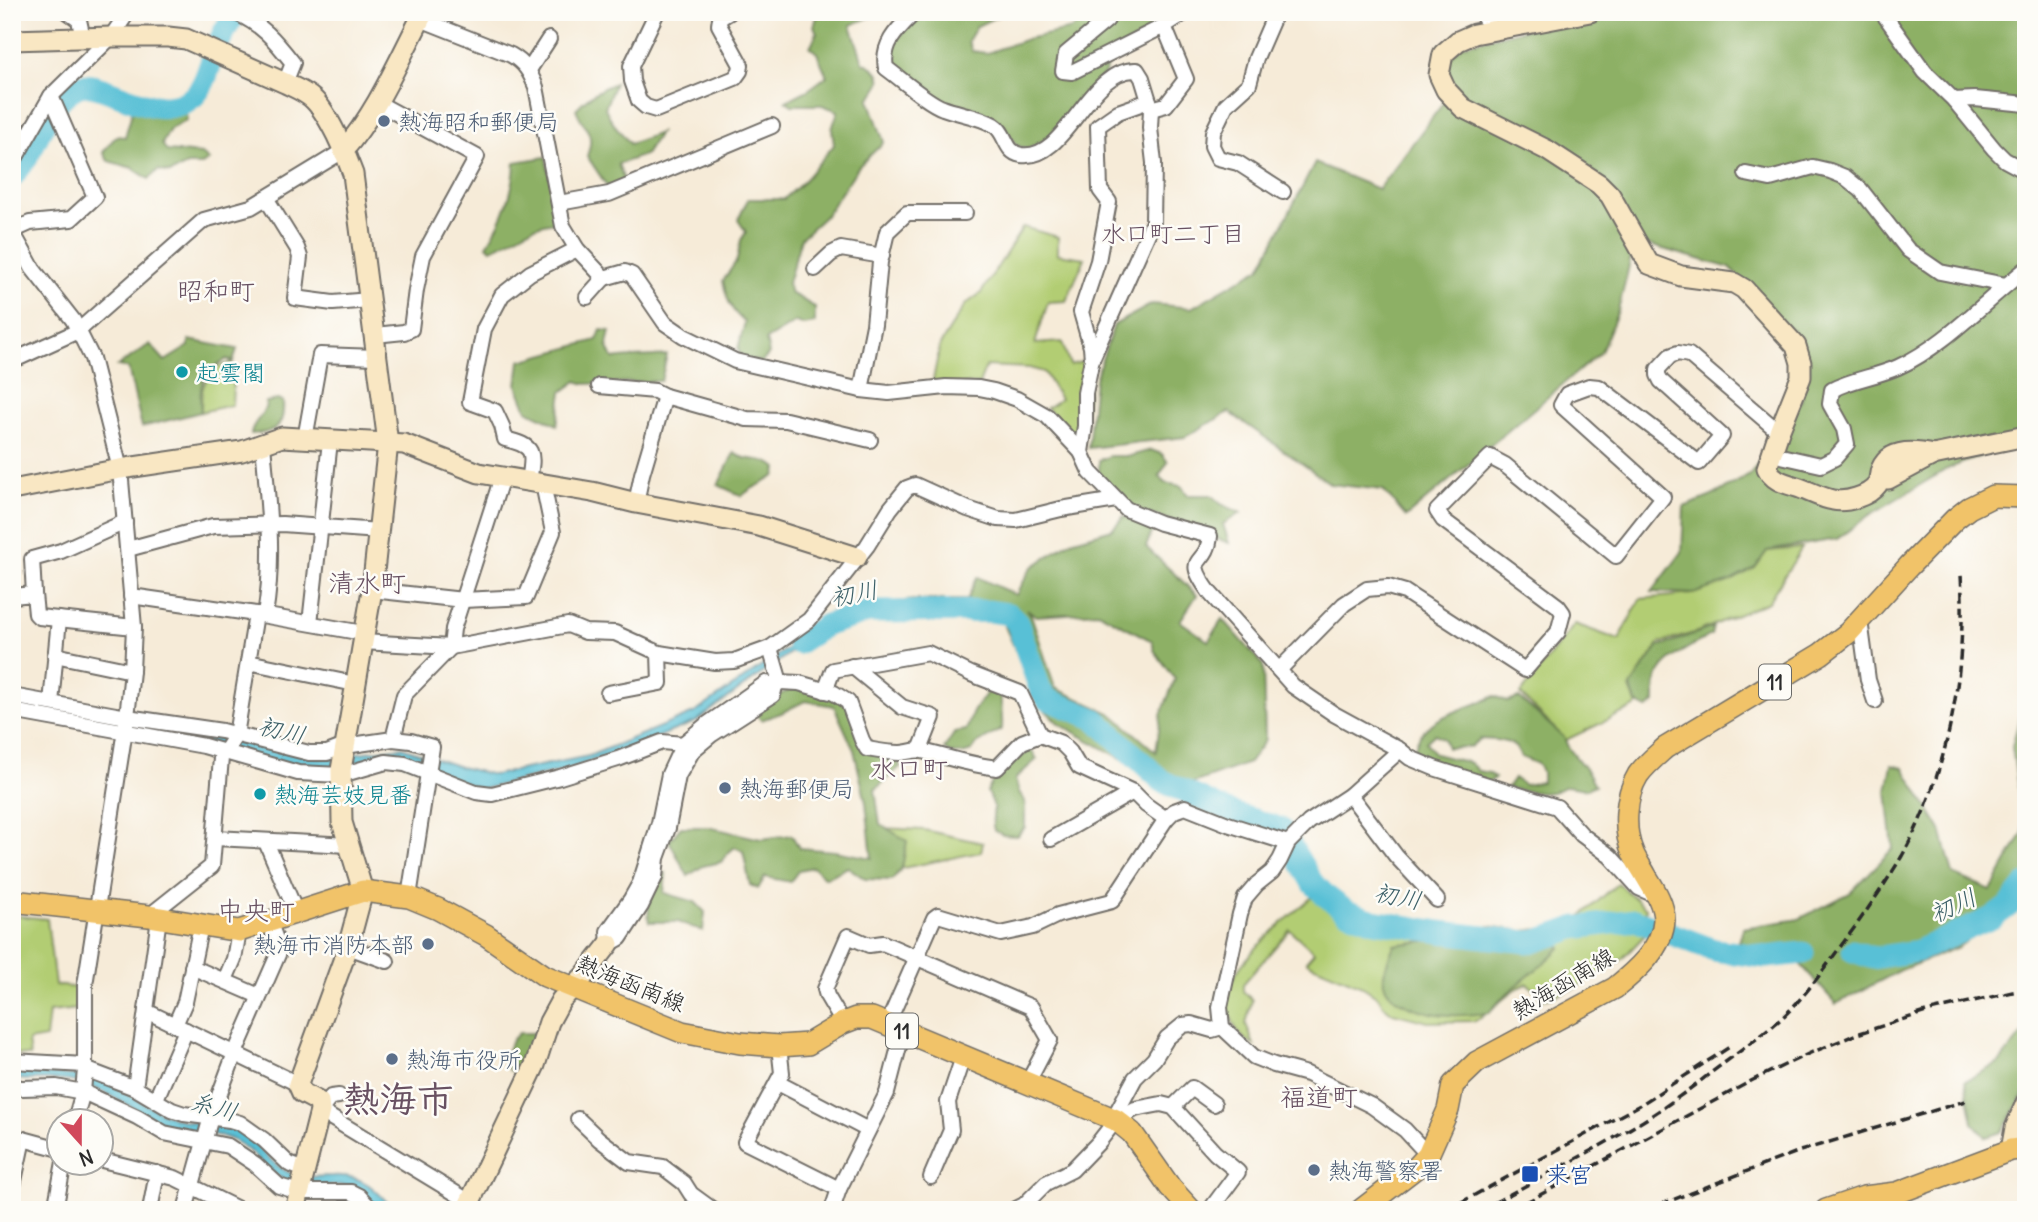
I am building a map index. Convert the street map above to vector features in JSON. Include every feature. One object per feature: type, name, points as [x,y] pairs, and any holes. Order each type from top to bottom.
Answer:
[{"type":"main road","name":"熱海函南線","points":[[1361,1210],[1417,1167],[1428,1155],[1448,1110],[1453,1086],[1477,1062],[1615,988],[1656,945],[1664,920],[1663,911],[1632,851],[1628,835],[1628,805],[1631,790],[1639,774],[1665,748],[1821,654],[1848,634],[1909,566],[1962,513],[1993,496],[2026,497]]},
{"type":"main road","name":"熱海函南線","points":[[12,901],[154,917],[239,931],[363,891],[409,897],[486,935],[545,975],[682,1032],[740,1043],[779,1046],[808,1044],[843,1023],[856,1018],[872,1018],[1114,1120],[1132,1133],[1170,1187],[1191,1210]]},
{"type":"main road","points":[[1826,1210],[1867,1203],[2021,1147]]},
{"type":"street","points":[[68,12],[79,20],[83,38]]},
{"type":"street","points":[[12,164],[51,96],[111,37],[128,12]]},
{"type":"street","points":[[234,12],[267,31],[293,63],[285,83]]},
{"type":"street","points":[[657,12],[631,66],[632,81],[639,101],[656,110],[735,78],[741,65],[719,25],[720,18],[730,12]]},
{"type":"street","points":[[915,12],[896,31],[888,45],[884,58],[886,68],[940,107],[993,124],[1002,132],[1006,145],[1013,153],[1025,156],[1048,149],[1098,90],[1116,74],[1138,70],[1142,78],[1150,105],[1154,163],[1153,222],[1093,359],[1086,393],[1081,452]]},
{"type":"street","points":[[1107,20],[1066,54],[1063,71],[1072,72],[1164,26],[1186,12]]},
{"type":"street","points":[[1276,12],[1256,58],[1249,84],[1226,105],[1213,132],[1212,146],[1218,158],[1238,163],[1283,192]]},
{"type":"street","points":[[1590,12],[1474,34],[1458,41],[1443,54],[1439,75],[1446,90],[1463,108],[1547,150],[1599,184],[1610,195],[1649,264],[1681,276],[1734,283],[1744,289],[1796,346],[1801,363],[1801,377],[1767,467],[1775,480],[1835,501],[1853,499],[1875,488],[1880,478],[1888,479],[1933,455],[2026,436]]},
{"type":"street","points":[[1882,12],[1926,72],[1954,100],[2005,160],[2018,167],[2026,167]]},
{"type":"street","points":[[12,360],[78,331],[204,220],[251,207],[343,151],[355,137],[376,102],[422,16],[511,55],[529,70],[536,87],[563,226],[577,249],[604,278]]},
{"type":"street","points":[[1093,359],[1081,312],[1098,261],[1109,202],[1100,190],[1098,125],[1118,112],[1150,105],[1166,105],[1186,79],[1164,26]]},
{"type":"street","points":[[12,40],[111,37],[186,39],[300,90],[313,100],[323,113],[353,174],[388,443],[372,590],[342,761],[342,822],[363,891],[348,947],[298,1084]]},
{"type":"street","points":[[529,70],[549,39]]},
{"type":"street","points":[[51,96],[94,197],[71,219],[30,223],[12,231],[33,269],[59,300],[92,358],[120,469],[134,627],[127,717],[85,985],[85,1067],[79,1106]]},
{"type":"street","points":[[1954,100],[1975,99],[2026,104]]},
{"type":"street","points":[[375,335],[411,329],[423,256],[477,157],[376,102]]},
{"type":"street","points":[[559,203],[609,194],[772,126]]},
{"type":"street","points":[[1746,174],[1770,179],[1813,167],[1845,177],[1861,190],[1908,250],[1940,272],[2006,285]]},
{"type":"street","points":[[267,198],[300,257],[295,298],[333,303],[370,300]]},
{"type":"street","points":[[861,390],[874,325],[887,232],[907,213],[965,213]]},
{"type":"street","points":[[372,590],[463,600],[526,597],[552,532],[536,483],[530,451],[523,443],[505,439],[495,411],[470,402],[484,329],[502,295],[530,273],[577,249]]},
{"type":"street","points":[[815,269],[831,254],[841,249],[882,256]]},
{"type":"street","points":[[1772,454],[1821,465],[1835,458],[1847,444],[1844,429],[1830,404],[1832,390],[1910,360],[1947,336],[2026,269]]},
{"type":"street","points":[[587,297],[604,278],[625,272],[632,275],[681,342],[735,361],[861,390],[889,393],[946,387],[979,388],[1017,400],[1047,416],[1081,452],[1090,472],[1126,509],[1148,519],[1210,536],[1205,552],[1196,562],[1198,577],[1293,686],[1334,714],[1410,758],[1557,807],[1583,835],[1610,856],[1639,888],[1657,895]]},
{"type":"street","points":[[1279,670],[1344,604],[1367,589],[1388,587],[1405,592],[1525,670],[1558,632],[1563,613],[1558,606],[1443,520],[1437,511],[1490,457],[1505,465],[1616,556],[1663,497],[1561,405],[1567,394],[1589,386],[1599,387],[1699,463],[1722,436],[1661,381],[1658,369],[1670,356],[1678,353],[1689,355],[1779,432]]},
{"type":"street","points":[[305,439],[320,355],[377,356]]},
{"type":"street","points":[[598,386],[655,391],[747,419],[786,420],[870,440]]},
{"type":"street","points":[[636,503],[665,396]]},
{"type":"street","points":[[12,491],[120,469],[242,452],[282,438],[404,444],[480,473],[592,492],[759,526],[857,557]]},
{"type":"street","points":[[310,623],[330,441]]},
{"type":"street","points":[[135,1088],[146,1011],[154,917],[212,866],[221,758],[236,735],[248,662],[270,583],[270,524],[263,444]]},
{"type":"street","points":[[393,739],[404,695],[451,646],[453,629],[502,477]]},
{"type":"street","points":[[131,596],[310,623],[363,637],[451,646],[568,625],[584,632],[615,633],[659,653],[715,662],[734,661],[771,650],[808,620],[867,546],[907,488],[915,485],[968,509],[998,519],[1016,520],[1116,500]]},
{"type":"street","points":[[125,522],[61,551],[32,559],[34,594],[36,614],[39,618],[134,627]]},
{"type":"street","points":[[128,550],[213,526],[270,524],[379,531]]},
{"type":"street","points":[[12,596],[34,594]]},
{"type":"street","points":[[51,703],[59,619]]},
{"type":"street","points":[[1860,620],[1868,680],[1875,701]]},
{"type":"street","points":[[12,696],[236,735],[309,753],[327,753],[342,761],[405,764],[476,792],[492,794],[618,759],[662,742],[688,747],[711,736],[747,704],[773,695],[777,680],[771,650]]},
{"type":"street","points":[[608,693],[660,683],[659,653]]},
{"type":"street","points":[[825,691],[833,670],[928,653],[971,674],[1020,693],[1040,734],[1060,743],[1070,752],[1079,767],[1133,792],[1166,818]]},
{"type":"street","points":[[55,655],[132,671]]},
{"type":"street","points":[[248,662],[355,684]]},
{"type":"street","points":[[852,666],[902,706],[933,717],[920,750]]},
{"type":"street","points":[[777,680],[834,693],[848,702],[867,748],[901,753],[920,750],[972,765],[997,768],[1022,742],[1040,734]]},
{"type":"street","points":[[12,711],[204,746],[298,773],[342,761],[393,739],[432,747],[409,897]]},
{"type":"street","points":[[146,1011],[298,1084],[302,1093],[318,1102],[320,1111],[470,1207],[535,1065],[549,1022],[561,1000],[609,944],[620,939],[655,877],[657,858],[668,828],[678,776],[688,747]]},
{"type":"street","points":[[1400,750],[1350,795],[1309,822],[1288,843],[1272,872],[1245,898],[1220,1007],[1222,1027],[1254,1057],[1307,1074],[1372,1106],[1405,1130],[1428,1155]]},
{"type":"street","points":[[1051,839],[1133,792]]},
{"type":"street","points":[[1350,795],[1396,856],[1437,900]]},
{"type":"street","points":[[832,1210],[839,1189],[887,1093],[895,1028],[917,958],[934,918],[938,915],[1001,934],[1033,927],[1058,915],[1112,901],[1166,818],[1185,807],[1288,843]]},
{"type":"street","points":[[215,838],[349,845]]},
{"type":"street","points":[[266,842],[296,912]]},
{"type":"street","points":[[185,1210],[207,1129],[235,1053],[280,950],[269,921]]},
{"type":"street","points":[[156,1099],[180,1027],[201,925]]},
{"type":"street","points":[[225,980],[234,959],[239,931]]},
{"type":"street","points":[[843,1023],[825,989],[848,936],[869,945],[883,943],[1031,1007],[1050,1040],[1027,1084]]},
{"type":"street","points":[[348,947],[387,961]]},
{"type":"street","points":[[192,967],[260,996]]},
{"type":"street","points":[[1014,1210],[1024,1205],[1046,1183],[1072,1170],[1098,1143],[1114,1120],[1135,1078],[1154,1059],[1167,1038],[1183,1025],[1191,1024],[1212,1030],[1222,1027]]},
{"type":"street","points":[[779,1046],[782,1073],[745,1142],[839,1189]]},
{"type":"street","points":[[931,1177],[951,1129],[948,1102],[963,1058]]},
{"type":"street","points":[[12,1061],[85,1067],[135,1088],[184,1114],[255,1164],[279,1186],[351,1192],[359,1196],[372,1210]]},
{"type":"street","points":[[778,1083],[868,1129]]},
{"type":"street","points":[[12,1086],[56,1087],[83,1092],[164,1133],[240,1123],[264,1140],[289,1164],[301,1186]]},
{"type":"street","points":[[1173,1107],[1192,1088],[1214,1104]]},
{"type":"street","points":[[301,1186],[320,1111],[331,1097],[339,1096]]},
{"type":"street","points":[[2021,1147],[2015,1128],[2026,1103]]},
{"type":"street","points":[[1114,1120],[1135,1109],[1161,1104],[1173,1107],[1215,1153],[1238,1172],[1210,1210]]},
{"type":"street","points":[[578,1119],[629,1162],[663,1167],[684,1183],[691,1194],[713,1210]]},
{"type":"street","points":[[12,1191],[18,1138],[46,1145]]},
{"type":"street","points":[[116,1163],[175,1178],[234,1209]]},
{"type":"street","points":[[149,1210],[157,1173]]},
{"type":"street","points":[[55,1210],[62,1176]]},
{"type":"green space","points":[[806,12],[882,12],[851,25],[863,62],[879,74],[878,87],[869,99],[884,142],[859,166],[826,215],[801,238],[788,283],[791,294],[815,307],[815,323],[804,325],[796,322],[766,340],[769,354],[762,362],[742,358],[738,349],[745,322],[730,304],[723,281],[737,260],[741,240],[746,232],[738,220],[748,199],[784,199],[802,183],[834,145],[832,129],[838,111],[822,105],[792,105],[786,101],[827,76],[817,53],[810,47],[817,33],[814,26],[817,17]]},
{"type":"green space","points":[[924,12],[1001,12],[1002,14],[977,26],[968,41],[972,51],[987,53],[1027,39],[1072,29],[1092,12],[1181,12],[1109,55],[1105,74],[1084,96],[1056,134],[1028,149],[1017,146],[1003,126],[934,97],[892,62],[892,44]]},
{"type":"green space","points":[[1594,12],[2026,12],[2026,438],[1947,469],[1868,516],[1837,539],[1767,551],[1755,568],[1731,581],[1693,594],[1652,592],[1682,552],[1684,507],[1712,496],[1750,475],[1802,399],[1802,342],[1730,268],[1635,241],[1618,311],[1601,352],[1406,517],[1383,490],[1331,484],[1229,412],[1185,437],[1088,448],[1095,379],[1114,325],[1152,304],[1191,308],[1260,268],[1315,163],[1378,189],[1444,102],[1446,62],[1462,45]]},
{"type":"green space","points":[[615,83],[605,108],[630,144],[659,133],[645,155],[618,164],[625,183],[609,189],[587,156],[590,136],[576,109],[594,93]]},
{"type":"green space","points":[[133,109],[186,113],[187,120],[170,129],[162,144],[167,151],[202,154],[209,160],[202,165],[187,165],[170,173],[158,170],[149,179],[132,168],[108,161],[103,152],[116,136],[125,137]]},
{"type":"green space","points":[[546,157],[558,222],[539,225],[491,249],[487,245],[507,205],[515,162]]},
{"type":"green space","points":[[1023,227],[1058,237],[1058,254],[1085,258],[1066,301],[1048,302],[1035,344],[1062,342],[1070,365],[1092,359],[1082,444],[1047,408],[1060,399],[1044,372],[1029,368],[986,366],[979,384],[932,385],[940,345],[965,305],[981,293]]},
{"type":"green space","points":[[601,330],[610,331],[607,345],[613,359],[667,355],[661,381],[584,384],[577,381],[562,392],[557,425],[527,410],[517,385],[520,361],[597,340]]},
{"type":"green space","points":[[189,340],[237,349],[233,362],[227,359],[207,374],[201,386],[201,412],[142,427],[128,368],[118,366],[150,344],[165,361],[189,346]]},
{"type":"green space","points":[[231,363],[234,368],[232,405],[201,412],[206,380],[214,368]]},
{"type":"green space","points":[[283,401],[283,410],[277,426],[267,432],[251,434],[266,402]]},
{"type":"green space","points":[[1151,450],[1162,454],[1168,462],[1159,476],[1165,483],[1181,486],[1188,495],[1211,495],[1221,504],[1241,513],[1223,524],[1229,543],[1158,516],[1137,512],[1099,475],[1099,460]]},
{"type":"green space","points":[[734,453],[772,464],[777,468],[776,475],[742,496],[718,485]]},
{"type":"green space","points":[[1124,516],[1153,529],[1146,547],[1197,595],[1180,621],[1208,641],[1223,619],[1263,665],[1265,740],[1249,763],[1182,787],[1166,788],[1148,773],[1059,724],[1034,699],[1025,671],[1003,622],[897,618],[871,620],[824,635],[825,622],[866,605],[914,600],[967,600],[977,577],[1016,595],[1031,568],[1071,541],[1112,529]],"holes":[[[1027,609],[1036,616],[1098,612],[1152,641],[1154,650],[1175,679],[1161,715],[1156,752],[1112,714],[1055,688]]]},
{"type":"green space","points":[[1802,548],[1768,602],[1697,632],[1660,643],[1630,688],[1637,706],[1566,740],[1520,694],[1575,624],[1619,640],[1640,599],[1693,594],[1755,568],[1767,551]]},
{"type":"green space","points":[[1713,627],[1711,635],[1677,655],[1661,670],[1656,681],[1655,702],[1648,708],[1638,703],[1631,686],[1658,647]]},
{"type":"green space","points":[[798,686],[847,704],[867,747],[892,756],[901,766],[875,790],[880,824],[907,841],[902,868],[892,880],[865,879],[848,867],[825,878],[813,867],[799,870],[790,882],[765,877],[758,889],[750,885],[743,851],[735,847],[721,862],[703,866],[688,876],[669,841],[681,827],[708,827],[761,839],[792,835],[799,848],[872,858],[866,803],[854,750],[834,706],[805,701],[761,720],[755,712],[768,700]]},
{"type":"green space","points":[[994,686],[1001,691],[1002,729],[977,744],[972,751],[963,754],[950,753],[944,749],[955,732],[966,730],[975,709],[987,691]]},
{"type":"green space","points":[[2026,692],[2024,900],[1958,947],[1901,970],[1836,1004],[1794,957],[1739,942],[1743,928],[1799,919],[1850,893],[1893,849],[1887,791],[1892,765],[1904,768],[1941,830],[1953,874],[1991,890],[2024,831],[2012,747]]},
{"type":"green space","points":[[1495,696],[1508,702],[1519,698],[1564,737],[1595,785],[1586,789],[1567,786],[1553,792],[1541,793],[1507,788],[1514,778],[1524,785],[1542,782],[1542,772],[1538,764],[1521,757],[1510,743],[1497,740],[1480,739],[1470,747],[1447,748],[1444,739],[1435,734],[1426,742],[1435,754],[1470,763],[1478,771],[1489,773],[1495,778],[1484,785],[1414,754],[1417,741],[1434,723]]},
{"type":"green space","points":[[1030,749],[1037,759],[1015,779],[1025,801],[1025,827],[1017,836],[1003,835],[994,830],[994,808],[987,792],[993,781]]},
{"type":"green space","points":[[882,828],[924,830],[983,843],[981,852],[888,871]]},
{"type":"green space","points":[[666,873],[664,893],[695,902],[705,912],[703,931],[678,922],[649,922],[651,898],[660,875]]},
{"type":"green space","points":[[1618,883],[1646,908],[1644,936],[1620,961],[1573,989],[1544,999],[1527,983],[1474,1021],[1428,1022],[1393,1013],[1378,997],[1360,985],[1306,961],[1314,952],[1290,930],[1243,984],[1243,991],[1252,1000],[1246,1024],[1254,1045],[1237,1030],[1228,1009],[1228,989],[1244,962],[1266,938],[1312,897],[1340,917],[1372,926],[1428,936],[1435,940],[1532,946],[1558,937]]},
{"type":"green space","points":[[12,915],[47,919],[55,985],[78,988],[79,1009],[49,1012],[46,1038],[28,1041],[30,1056],[12,1054]]},
{"type":"green space","points":[[1489,926],[1523,931],[1538,929],[1561,947],[1489,1013],[1432,1013],[1411,1007],[1393,997],[1387,990],[1384,974],[1394,945],[1469,935]]},
{"type":"green space","points":[[2026,1029],[2026,1091],[2002,1132],[1986,1137],[1973,1123],[1965,1081],[1999,1063]]},
{"type":"green space","points":[[519,1033],[533,1033],[538,1042],[529,1068],[518,1073],[509,1070],[504,1060],[512,1040]]},
{"type":"water","points":[[825,622],[823,629],[695,722],[562,771],[482,789],[390,758],[321,770],[12,709],[12,698],[323,758],[402,747],[460,767],[494,775],[589,756],[696,712]]},
{"type":"water","points":[[12,1072],[87,1076],[167,1115],[235,1130],[243,1134],[276,1165],[295,1175],[342,1176],[360,1180],[381,1195],[394,1210],[381,1210],[353,1185],[314,1186],[290,1182],[274,1173],[235,1141],[167,1125],[88,1086],[68,1081],[12,1078]]},
{"type":"waterway","points":[[12,177],[26,158],[53,108],[77,87],[87,85],[162,107],[178,105],[193,97],[202,86],[218,44],[237,12]]},
{"type":"waterway","name":"初川","points":[[798,643],[826,625],[868,612],[989,611],[1009,614],[1017,622],[1040,689],[1047,699],[1095,719],[1162,781],[1226,811],[1281,829],[1312,882],[1346,911],[1374,921],[1528,942],[1577,927]]},
{"type":"waterway","name":"初川","points":[[1853,951],[1873,958],[1917,951],[1994,917],[2010,905],[2026,885]]},
{"type":"waterway","name":"初川","points":[[1574,928],[1635,920],[1714,950],[1766,957],[1803,953]]},
{"type":"railway","points":[[1481,1210],[1603,1144],[1670,1103],[1775,1024],[1794,1006],[1819,975],[1902,856],[1932,790],[1943,755],[1957,684],[1961,647],[1961,575]]},
{"type":"railway","points":[[1512,1210],[1753,1080],[1808,1054],[1857,1034],[1926,1012],[2026,989]]},
{"type":"railway","points":[[1447,1210],[1640,1105],[1731,1046]]},
{"type":"railway","points":[[1646,1210],[1800,1151],[1965,1101]]},
{"type":"place","name":"熱海昭和郵便局","points":[[384,121]]},
{"type":"place","name":"起雲閣","points":[[182,372]]},
{"type":"place","name":"熱海郵便局","points":[[725,788]]},
{"type":"place","name":"熱海芸妓見番","points":[[260,794]]},
{"type":"place","name":"熱海市消防本部","points":[[428,944]]},
{"type":"place","name":"熱海市役所","points":[[392,1059]]},
{"type":"place","name":"熱海警察署","points":[[1314,1170]]},
{"type":"place","name":"来宮","points":[[1530,1174]]},
{"type":"district","name":"水口町二丁目","points":[[1173,233]]},
{"type":"district","name":"昭和町","points":[[216,290]]},
{"type":"district","name":"清水町","points":[[367,582]]},
{"type":"district","name":"水口町","points":[[909,768]]},
{"type":"district","name":"中央町","points":[[256,910]]},
{"type":"district","name":"福道町","points":[[1319,1096]]},
{"type":"district","name":"熱海市","points":[[398,1099]]},
{"type":"water label","name":"糸川","points":[[214,1106]]}]
